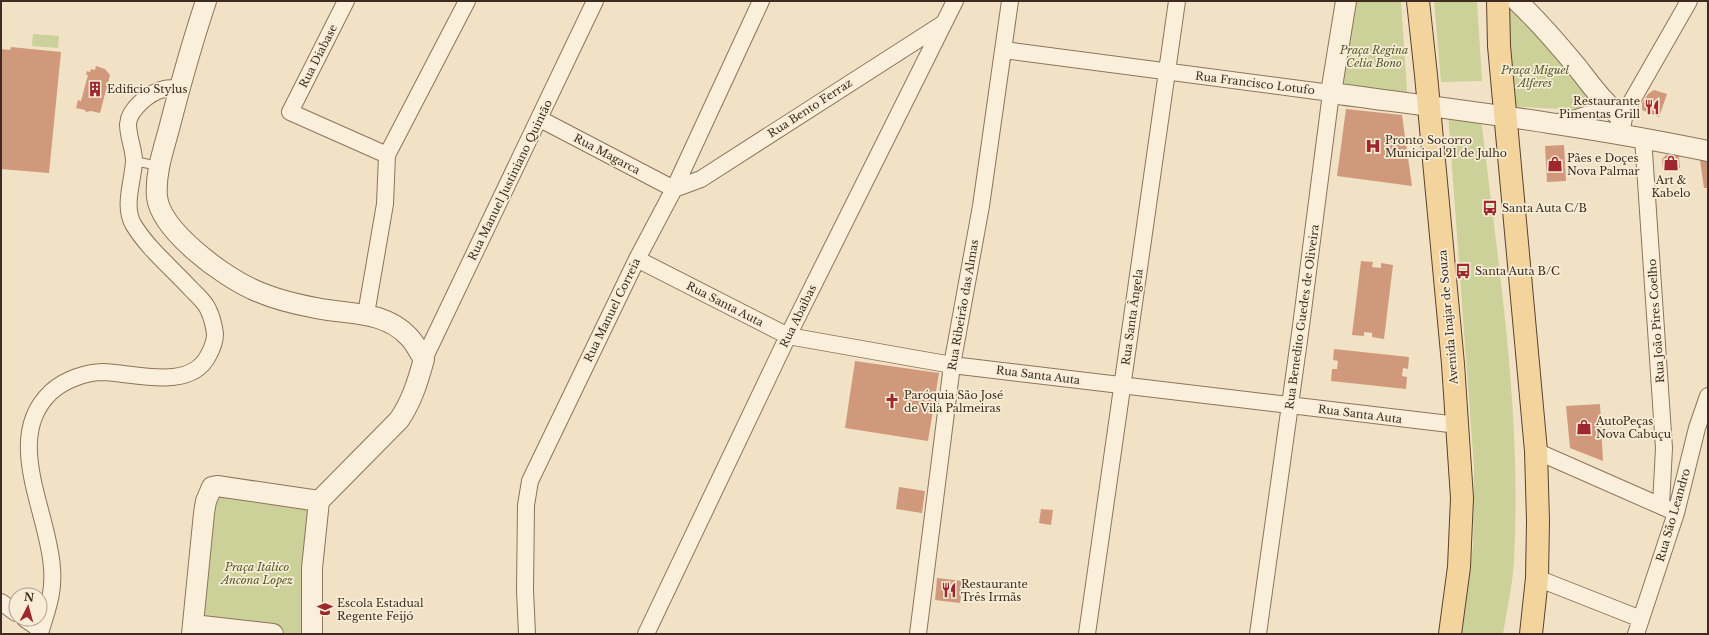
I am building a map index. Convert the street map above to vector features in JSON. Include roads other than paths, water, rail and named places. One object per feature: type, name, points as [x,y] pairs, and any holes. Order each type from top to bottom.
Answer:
[{"type":"main road","name":"Avenida Inajar de Souza","points":[[1418,1],[1453,364],[1462,498],[1459,566],[1450,634]]},
{"type":"main road","points":[[1498,1],[1500,46],[1536,451],[1538,521],[1537,578],[1531,634]]},
{"type":"street","points":[[206,1],[184,69],[159,166],[157,177],[158,199],[164,216],[184,240],[213,266],[252,289],[287,302],[330,311],[366,314],[384,320],[396,326],[409,337],[424,360],[409,406],[399,420],[319,500],[312,568],[312,634]]},
{"type":"street","name":"Rua Diabase","points":[[346,1],[290,112],[387,156]]},
{"type":"street","points":[[366,314],[385,204],[387,156],[467,1]]},
{"type":"street","name":"Rua Manuel Justiniano Quintão","points":[[424,360],[595,1]]},
{"type":"street","name":"Rua Manuel Correia","points":[[527,634],[525,590],[526,505],[530,480],[637,259],[674,189],[761,1]]},
{"type":"street","name":"Rua Abaibas","points":[[646,634],[788,336],[956,1]]},
{"type":"street","name":"Rua Ribeirão das Almas","points":[[918,634],[952,365],[981,206],[1010,1]]},
{"type":"street","name":"Rua Santa Ângela","points":[[1087,634],[1177,1]]},
{"type":"street","name":"Rua Benedito Guedes de Oliveira","points":[[1258,634],[1346,1]]},
{"type":"street","points":[[1617,119],[1688,1]]},
{"type":"street","points":[[1527,5],[1617,119]]},
{"type":"street","name":"Rua Bento Ferraz","points":[[674,189],[700,179],[944,23]]},
{"type":"street","name":"Rua Francisco Lotufo","points":[[1004,50],[1428,105],[1551,124],[1617,119],[1643,137],[1708,151]]},
{"type":"street","points":[[39,632],[52,596],[52,568],[49,541],[36,497],[30,461],[30,434],[34,417],[40,403],[53,390],[66,382],[83,375],[102,372],[142,377],[172,377],[191,373],[204,363],[213,347],[215,336],[213,320],[207,307],[148,245],[132,223],[128,208],[134,161],[128,122],[132,113],[152,93],[165,88],[179,89]]},
{"type":"street","name":"Rua Magarca","points":[[540,119],[674,189]]},
{"type":"street","points":[[1551,124],[1573,119],[1617,119]]},
{"type":"street","name":"Rua João Pires Coelho","points":[[1643,137],[1664,448],[1662,505]]},
{"type":"street","name":"Rua Santa Auta","points":[[637,259],[788,336],[952,365],[1458,426]]},
{"type":"street","name":"Rua São Leandro","points":[[1636,634],[1676,512],[1697,428],[1708,396]]},
{"type":"street","points":[[1536,451],[1676,512]]},
{"type":"street","points":[[273,634],[192,630],[206,500],[212,487],[217,486],[319,500]]},
{"type":"street","points":[[1537,578],[1641,618]]},
{"type":"lane","points":[[134,161],[159,166]]},
{"type":"place","name":"Edificio Stylus","points":[[95,89]]},
{"type":"place","name":"Restaurante Pimentas Grill","points":[[1652,107]]},
{"type":"place","name":"Pronto Socorro Municipal 21 de Julho","points":[[1373,146]]},
{"type":"place","name":"Art & Kabelo","points":[[1671,163]]},
{"type":"place","name":"Pães e Doçes Nova Palmar","points":[[1555,164]]},
{"type":"place","name":"Santa Auta C/B","points":[[1490,208]]},
{"type":"place","name":"Santa Auta B/C","points":[[1463,271]]},
{"type":"place","name":"Paróquia São José de Vila Palmeiras","points":[[892,401]]},
{"type":"place","name":"AutoPeças Nova Cabuçu","points":[[1584,427]]},
{"type":"place","name":"Restaurante Três Irmãs","points":[[949,590]]},
{"type":"place","name":"Escola Estadual Regente Feijó","points":[[325,609]]},
{"type":"park label","name":"Praça Regina Celia Bono","points":[[1374,56]]},
{"type":"park label","name":"Praça Miguel Alferes","points":[[1535,76]]},
{"type":"park label","name":"Praça Itálico Ancona Lopez","points":[[257,573]]}]
